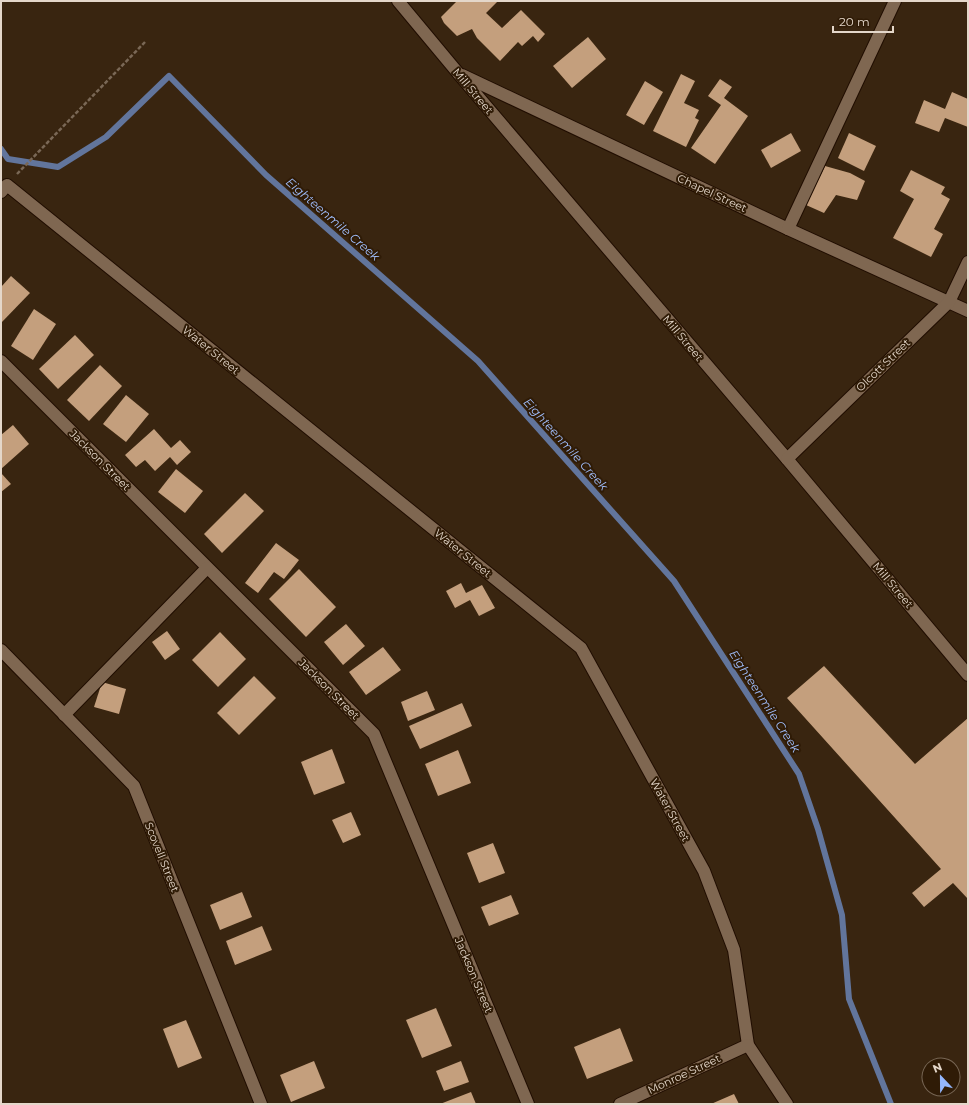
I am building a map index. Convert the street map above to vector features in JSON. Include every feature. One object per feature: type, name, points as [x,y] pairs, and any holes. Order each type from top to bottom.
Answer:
[{"type":"street","name":"Mill Street","points":[[398,1],[787,459],[968,675]]},
{"type":"street","points":[[788,229],[894,1]]},
{"type":"street","name":"Chapel Street","points":[[458,73],[788,229],[968,311]]},
{"type":"street","name":"Water Street","points":[[4,188],[580,648],[704,871],[734,950],[748,1045]]},
{"type":"street","name":"Olcott Street","points":[[787,459],[949,302],[968,262]]},
{"type":"street","name":"Jackson Street","points":[[1,361],[374,734],[528,1104]]},
{"type":"street","points":[[64,715],[208,568]]},
{"type":"street","name":"Scovell Street","points":[[1,650],[134,786],[261,1104]]},
{"type":"street","points":[[748,1045],[787,1104]]},
{"type":"street","name":"Monroe Street","points":[[620,1104],[748,1045]]},
{"type":"path","points":[[19,172],[145,42]]},
{"type":"building","points":[[457,1],[498,1],[486,13],[502,28],[521,10],[545,34],[538,42],[533,36],[522,46],[518,42],[500,61],[477,38],[472,29],[457,36],[444,23],[441,17]]},
{"type":"building","points":[[588,37],[606,59],[572,88],[553,66]]},
{"type":"building","points":[[681,74],[695,81],[684,103],[699,110],[695,118],[699,120],[686,147],[653,131]]},
{"type":"building","points":[[720,79],[732,87],[724,98],[748,116],[715,164],[691,148],[721,105],[708,96]]},
{"type":"building","points":[[645,81],[663,92],[644,125],[626,115]]},
{"type":"building","points":[[952,92],[968,99],[968,127],[945,118],[939,132],[915,123],[924,100],[945,109]]},
{"type":"building","points":[[791,133],[801,151],[771,168],[761,150]]},
{"type":"building","points":[[849,133],[876,146],[864,171],[838,158]]},
{"type":"building","points":[[825,166],[850,173],[865,181],[857,200],[836,195],[824,213],[806,205]]},
{"type":"building","points":[[911,170],[945,187],[941,194],[950,199],[934,229],[943,234],[931,257],[893,238],[914,199],[900,191]]},
{"type":"building","points":[[11,276],[30,293],[1,323],[1,287]]},
{"type":"building","points":[[34,309],[56,324],[33,360],[11,346]]},
{"type":"building","points":[[75,335],[94,355],[58,389],[39,369]]},
{"type":"building","points":[[100,365],[122,386],[89,421],[67,400]]},
{"type":"building","points":[[126,395],[149,414],[126,442],[103,424]]},
{"type":"building","points":[[13,425],[29,444],[1,469],[1,435]]},
{"type":"building","points":[[154,429],[171,448],[180,440],[191,452],[177,465],[170,457],[155,471],[145,460],[136,467],[125,455]]},
{"type":"building","points":[[176,469],[203,491],[185,513],[158,492]]},
{"type":"building","points":[[1,473],[11,484],[1,492]]},
{"type":"building","points":[[245,493],[264,511],[222,553],[204,534]]},
{"type":"building","points":[[276,543],[299,560],[284,579],[274,572],[258,593],[245,583]]},
{"type":"building","points":[[299,569],[336,607],[306,637],[269,599]]},
{"type":"building","points":[[461,583],[466,593],[482,585],[495,608],[479,616],[470,600],[455,608],[446,591]]},
{"type":"building","points":[[346,624],[365,646],[343,665],[324,642]]},
{"type":"building","points":[[167,631],[180,649],[165,660],[152,642]]},
{"type":"building","points":[[220,632],[246,659],[218,687],[192,660]]},
{"type":"building","points":[[383,647],[401,670],[366,695],[349,672]]},
{"type":"building","points":[[824,666],[915,764],[968,718],[968,899],[953,883],[924,907],[912,893],[941,869],[787,698]]},
{"type":"building","points":[[254,676],[276,698],[239,735],[217,713]]},
{"type":"building","points":[[102,682],[126,689],[119,714],[94,707]]},
{"type":"building","points":[[427,691],[435,710],[408,721],[401,702]]},
{"type":"building","points":[[462,703],[472,726],[420,749],[409,726]]},
{"type":"building","points":[[332,749],[345,783],[314,795],[301,762]]},
{"type":"building","points":[[458,750],[471,783],[438,796],[425,764]]},
{"type":"building","points":[[351,812],[361,835],[343,843],[332,820]]},
{"type":"building","points":[[493,843],[505,873],[479,883],[467,853]]},
{"type":"building","points":[[242,892],[252,917],[220,930],[210,905]]},
{"type":"building","points":[[511,895],[519,914],[489,926],[481,907]]},
{"type":"building","points":[[262,926],[272,950],[235,965],[226,941]]},
{"type":"building","points":[[436,1008],[452,1046],[422,1058],[406,1020]]},
{"type":"building","points":[[186,1020],[202,1058],[178,1068],[163,1029]]},
{"type":"building","points":[[620,1028],[633,1061],[587,1079],[574,1047]]},
{"type":"building","points":[[314,1061],[325,1088],[291,1102],[280,1075]]},
{"type":"building","points":[[461,1061],[469,1082],[444,1091],[436,1071]]},
{"type":"building","points":[[471,1092],[476,1104],[440,1104]]},
{"type":"building","points":[[734,1094],[739,1104],[711,1104]]},
{"type":"waterway","name":"Eighteenmile Creek","points":[[1,149],[8,159],[58,167],[106,137],[169,76],[266,175],[478,361],[674,581],[799,774],[818,829],[842,915],[849,999],[891,1104]]}]
